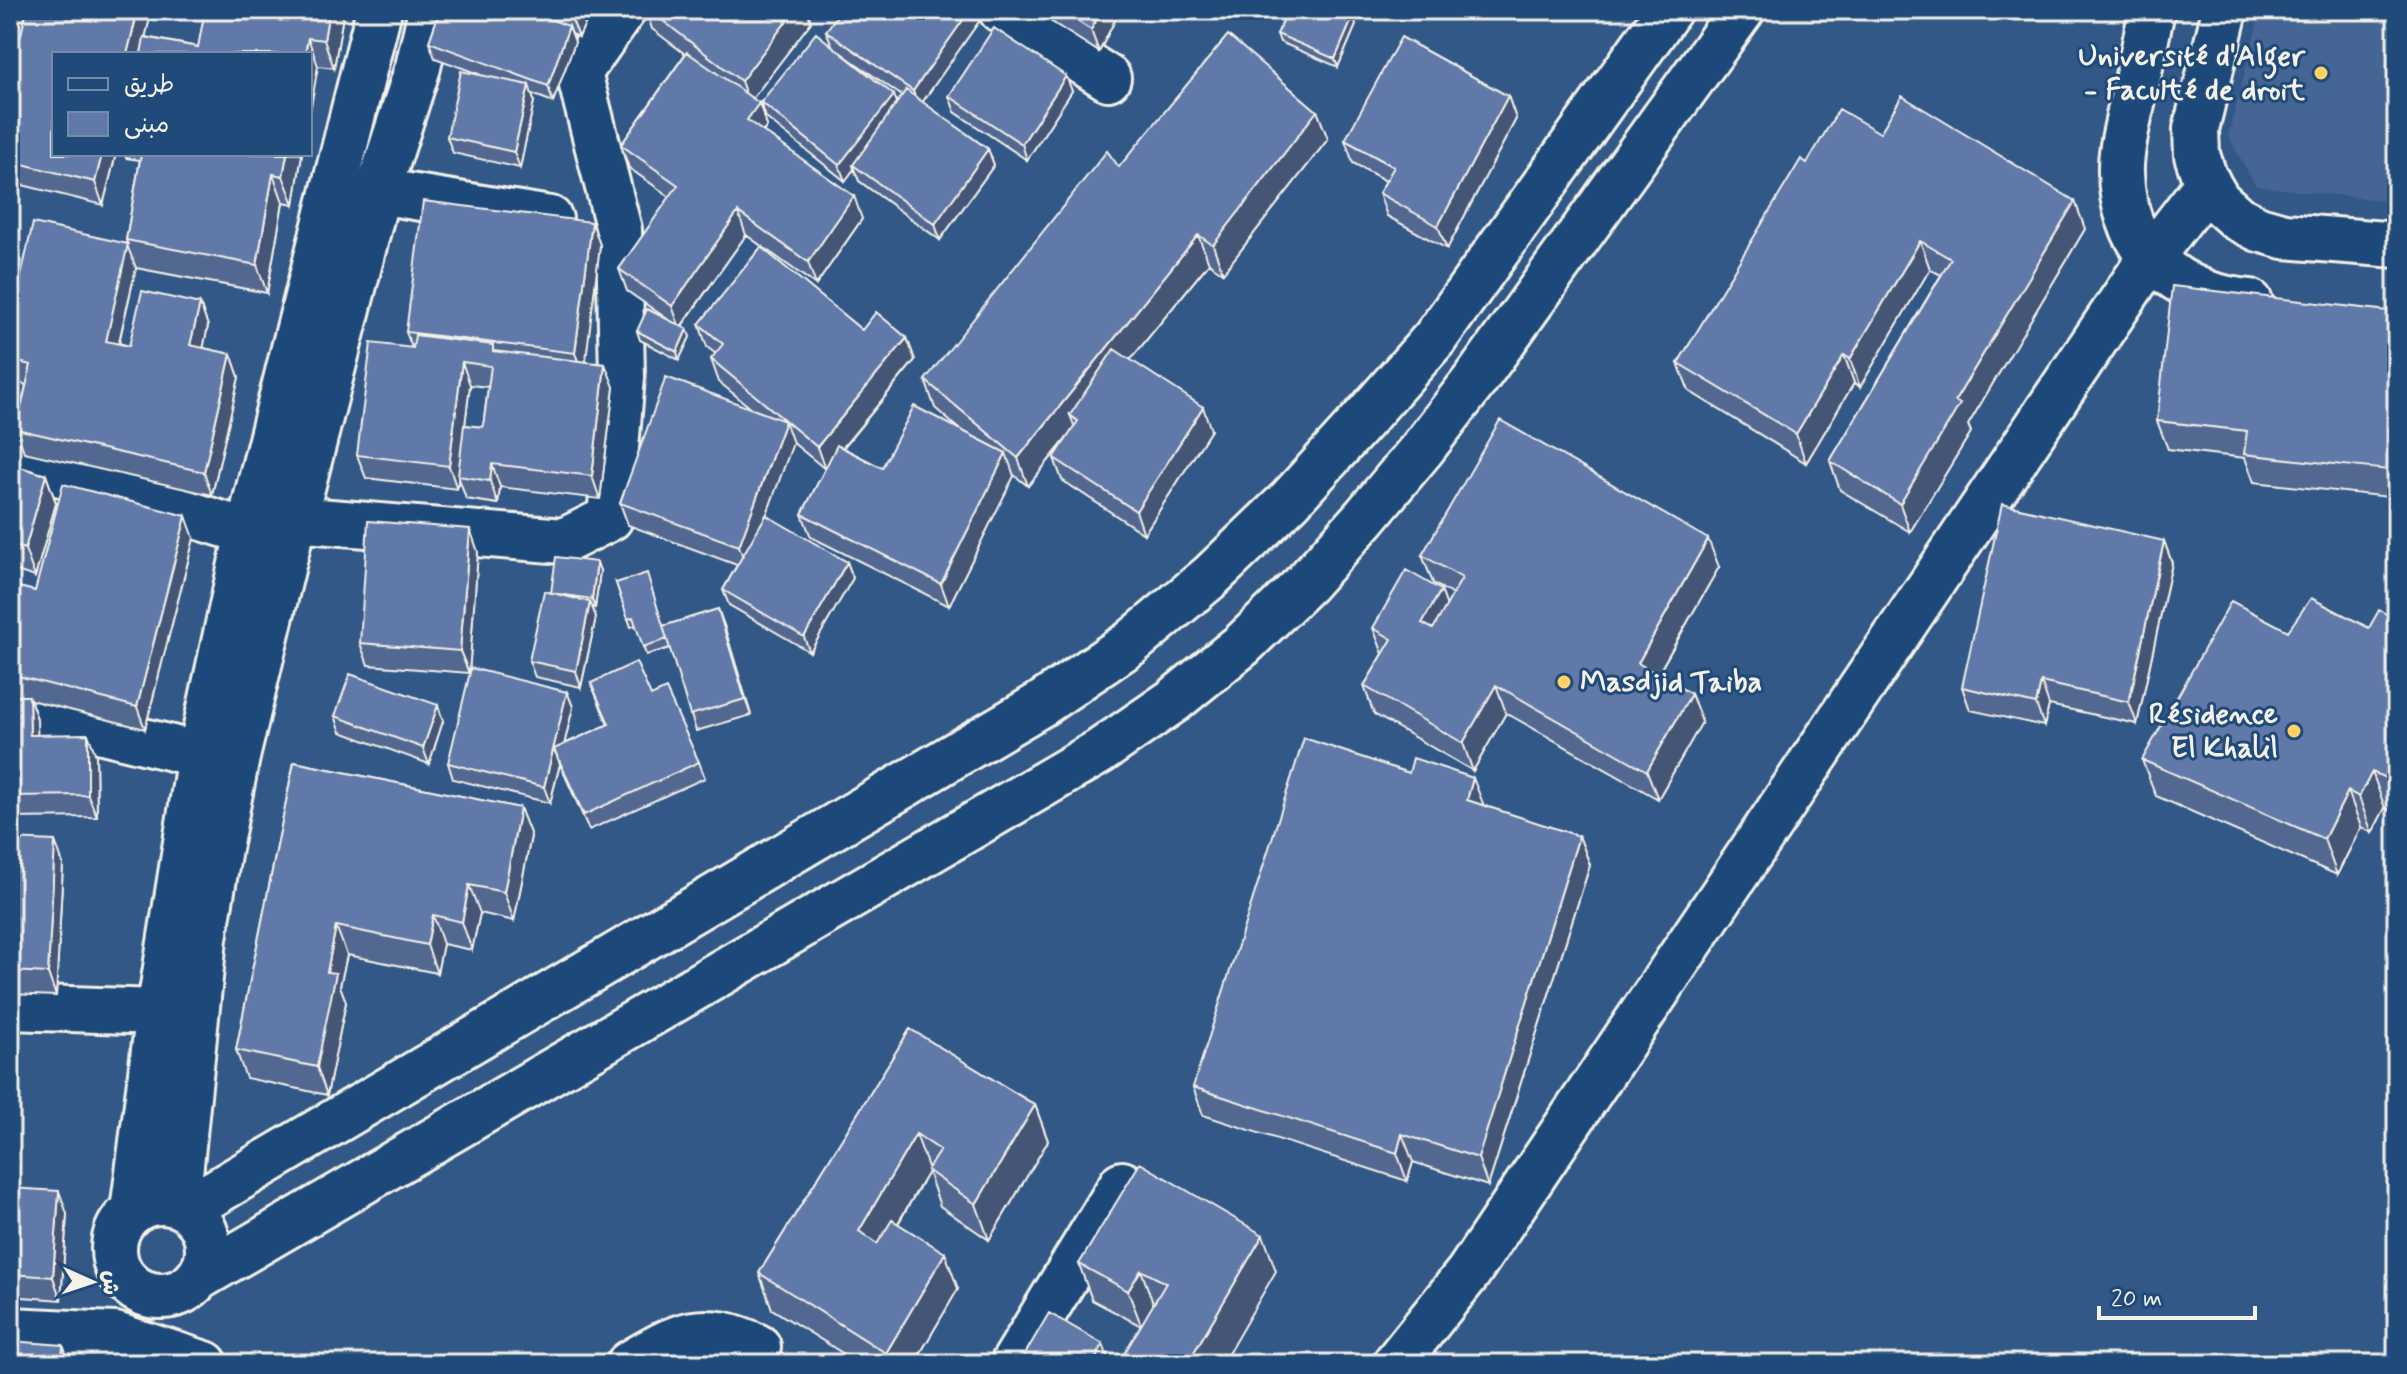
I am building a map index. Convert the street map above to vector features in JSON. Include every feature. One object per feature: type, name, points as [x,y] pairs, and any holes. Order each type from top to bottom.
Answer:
[{"type":"street","points":[[133,1211],[159,1012],[200,755],[248,532],[379,10]]},
{"type":"street","points":[[182,1207],[204,938],[237,757],[378,191],[418,67],[431,10]]},
{"type":"street","points":[[294,519],[564,541],[610,518],[622,377],[619,230],[579,73],[623,10]]},
{"type":"street","points":[[1001,10],[1108,78]]},
{"type":"street","points":[[182,1207],[1043,703],[1131,643],[1210,577],[1290,500],[1435,338],[1669,10]]},
{"type":"street","points":[[129,1352],[180,1287],[206,1264],[208,1249],[206,1234],[198,1220],[182,1207],[161,1202],[146,1204],[133,1211],[117,1232],[115,1260],[121,1273],[131,1285],[145,1294],[180,1287],[1099,752],[1173,701],[1242,645],[1306,583],[1422,449],[1742,10]]},
{"type":"street","points":[[2152,10],[2120,170],[2123,201],[2133,230],[2151,257],[2168,274],[2189,287],[2211,296],[2294,305]]},
{"type":"street","points":[[2225,10],[2196,129],[2197,155],[2218,201],[2237,218],[2259,229],[2284,236],[2397,245]]},
{"type":"street","points":[[1395,1364],[1468,1273],[2151,257],[2208,183]]},
{"type":"street","points":[[378,191],[619,230]]},
{"type":"street","points":[[10,458],[248,532]]},
{"type":"street","points":[[10,708],[200,755]]},
{"type":"street","points":[[10,1007],[159,1012]]},
{"type":"street","points":[[1013,1364],[1122,1184]]},
{"type":"street","points":[[121,1273],[129,1352]]},
{"type":"street","points":[[10,1330],[205,1364]]},
{"type":"street","points":[[629,1364],[671,1339],[692,1333],[737,1337],[758,1347]]},
{"type":"shaded area","name":"Université d'Alger - Faculté de droit","points":[[2261,10],[2397,10],[2397,202],[2256,186],[2228,136]]},
{"type":"building","points":[[27,10],[138,10],[128,52],[52,52],[52,156],[102,156],[95,182],[10,161],[10,79]]},
{"type":"building","points":[[205,10],[329,10],[324,40],[308,38],[305,52],[141,52],[144,37],[198,47]]},
{"type":"building","points":[[440,10],[525,10],[569,26],[548,86],[429,42]]},
{"type":"building","points":[[649,10],[795,10],[741,81]]},
{"type":"building","points":[[841,10],[970,10],[913,91],[826,31]]},
{"type":"building","points":[[1060,10],[1101,10],[1091,30]]},
{"type":"building","points":[[1288,10],[1338,10],[1353,17],[1335,59],[1277,34]]},
{"type":"building","points":[[2397,16],[2397,60],[2394,60]]},
{"type":"building","points":[[994,28],[1066,76],[1022,144],[949,96]]},
{"type":"building","points":[[816,33],[894,95],[839,165],[761,102]]},
{"type":"building","points":[[1228,35],[1317,111],[1213,245],[1198,235],[1018,458],[925,380],[1107,151],[1119,167]]},
{"type":"building","points":[[1401,37],[1508,96],[1438,226],[1379,193],[1394,167],[1345,140]]},
{"type":"building","points":[[687,52],[759,103],[747,120],[854,196],[808,262],[738,212],[672,306],[619,269],[678,185],[621,145]]},
{"type":"building","points":[[461,71],[529,85],[514,152],[447,137]]},
{"type":"building","points":[[906,90],[988,149],[935,224],[853,165]]},
{"type":"building","points":[[1902,96],[2075,201],[1955,401],[1960,404],[1900,504],[1830,461],[1951,259],[1920,241],[1850,359],[1844,355],[1796,434],[1678,363],[1801,159],[1807,163],[1839,109],[1880,133]]},
{"type":"building","points":[[141,156],[287,156],[283,176],[273,174],[257,265],[126,240]]},
{"type":"building","points":[[423,201],[592,222],[575,353],[406,332]]},
{"type":"building","points":[[33,223],[128,244],[106,341],[129,346],[142,291],[200,304],[190,345],[231,354],[204,472],[16,429],[31,365],[10,360],[10,324]]},
{"type":"building","points":[[761,247],[862,330],[876,312],[907,338],[817,447],[711,359],[723,344],[699,324]]},
{"type":"building","points":[[2172,286],[2397,312],[2397,471],[2244,454],[2247,431],[2157,421]]},
{"type":"building","points":[[647,309],[687,329],[677,352],[637,331]]},
{"type":"building","points":[[415,335],[493,345],[493,351],[605,364],[592,476],[492,464],[490,481],[458,476],[464,425],[483,427],[491,366],[462,362],[449,466],[357,455],[371,343],[413,348]]},
{"type":"building","points":[[1114,349],[1203,407],[1136,511],[1054,458],[1078,421],[1070,415]]},
{"type":"building","points":[[666,377],[785,421],[739,546],[620,503]]},
{"type":"building","points":[[914,406],[1006,453],[941,584],[802,514],[837,445],[882,468]]},
{"type":"building","points":[[1500,420],[1708,539],[1638,663],[1691,694],[1647,771],[1496,685],[1463,743],[1364,686],[1392,639],[1373,628],[1406,570],[1441,590],[1422,623],[1433,629],[1462,578],[1422,555]]},
{"type":"building","points":[[10,464],[46,475],[25,549],[10,544]]},
{"type":"building","points":[[63,484],[186,516],[137,707],[10,674],[10,585],[35,591]]},
{"type":"building","points":[[2002,504],[2164,541],[2129,702],[2041,682],[2036,704],[1962,687]]},
{"type":"building","points":[[766,515],[847,562],[804,637],[723,590]]},
{"type":"building","points":[[368,521],[470,529],[460,651],[360,643]]},
{"type":"building","points":[[556,557],[597,562],[592,599],[551,593]]},
{"type":"building","points":[[647,573],[667,639],[643,647],[633,617],[628,619],[616,583]]},
{"type":"building","points":[[544,591],[590,602],[576,671],[529,661]]},
{"type":"building","name":"Résidence El Khalil","points":[[2311,598],[2369,628],[2379,610],[2397,620],[2397,783],[2372,772],[2359,797],[2348,791],[2324,839],[2142,760],[2231,601],[2288,631]]},
{"type":"building","points":[[718,609],[745,699],[690,715],[663,626]]},
{"type":"building","points":[[636,662],[651,696],[666,689],[699,762],[584,815],[554,749],[609,724],[591,683]]},
{"type":"building","points":[[471,668],[567,692],[544,787],[448,763]]},
{"type":"building","points":[[350,674],[438,705],[423,748],[335,716]]},
{"type":"building","points":[[10,696],[29,696],[30,735],[88,734],[88,795],[10,796]]},
{"type":"building","points":[[1304,738],[1409,773],[1413,758],[1473,778],[1467,800],[1579,836],[1478,1158],[1402,1134],[1397,1153],[1193,1087]]},
{"type":"building","points":[[294,762],[520,808],[504,892],[469,885],[462,922],[433,915],[427,945],[336,926],[327,972],[336,973],[317,1067],[236,1050]]},
{"type":"building","points":[[10,839],[55,841],[48,973],[10,971]]},
{"type":"building","points":[[910,1029],[1035,1105],[976,1204],[927,1170],[940,1150],[916,1134],[859,1231],[877,1244],[892,1220],[945,1253],[886,1353],[759,1273]]},
{"type":"building","points":[[1140,1163],[1263,1235],[1187,1364],[1118,1364],[1166,1283],[1141,1270],[1128,1291],[1079,1264]]},
{"type":"building","points":[[10,1188],[59,1191],[53,1277],[10,1274]]},
{"type":"building","points":[[1049,1313],[1103,1344],[1093,1364],[1019,1364]]},
{"type":"building","points":[[10,1341],[63,1345],[62,1364],[10,1364]]},
{"type":"place","name":"Université d'Alger - Faculté de droit","points":[[2321,73]]},
{"type":"place","name":"Masdjid Taiba","points":[[1564,682]]},
{"type":"place","name":"Résidence El Khalil","points":[[2294,731]]}]
